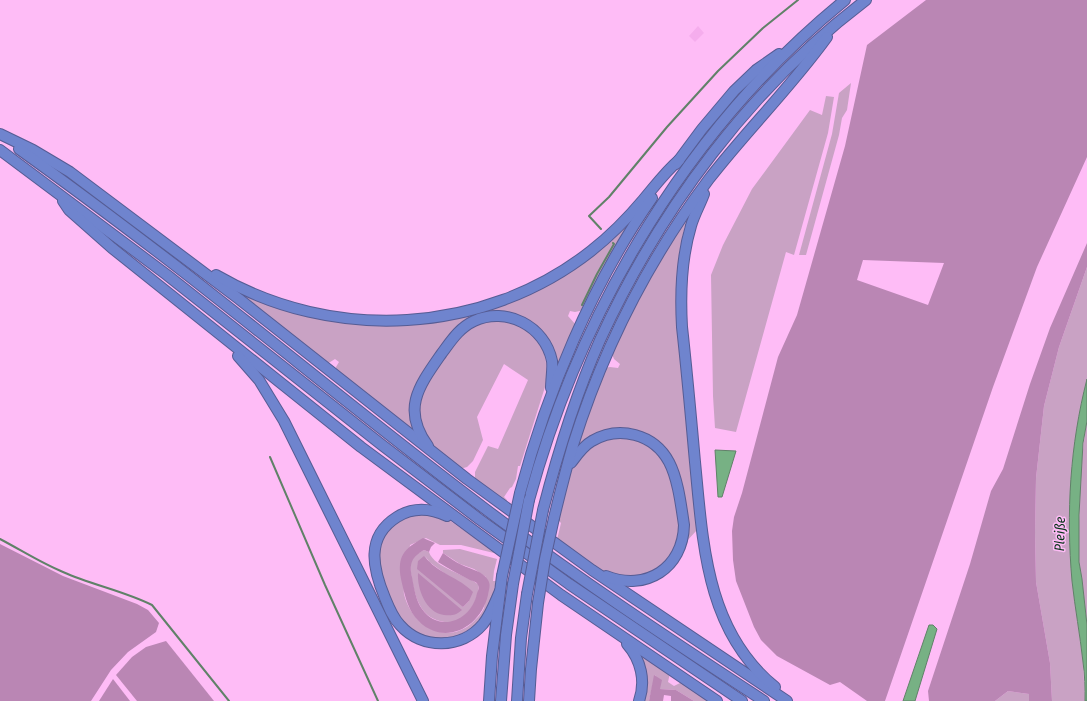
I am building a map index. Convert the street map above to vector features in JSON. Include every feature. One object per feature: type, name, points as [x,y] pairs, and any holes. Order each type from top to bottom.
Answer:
[{"type":"highway","points":[[501,701],[506,635],[513,584],[530,500],[543,453],[558,408],[590,335],[629,258],[668,196],[710,138],[742,100],[799,41],[845,0]]},
{"type":"highway","points":[[517,701],[521,638],[527,594],[543,510],[573,410],[594,354],[616,306],[656,235],[700,171],[749,110],[796,60],[840,20],[866,0]]},
{"type":"highway","points":[[529,701],[538,603],[545,559],[554,518],[573,445],[605,359],[622,323],[657,257],[688,209],[741,138],[807,65],[840,20]]},
{"type":"highway","points":[[489,701],[492,656],[502,576],[520,493],[533,446],[550,397],[570,347],[619,251],[649,202],[679,160],[718,110],[744,81],[756,70],[799,41]]},
{"type":"highway","points":[[0,134],[33,150],[70,172],[239,299],[434,454],[592,570],[787,701]]},
{"type":"highway","points":[[0,134],[177,267],[389,436],[487,510],[703,662],[764,701]]},
{"type":"highway","points":[[0,150],[186,289],[370,436],[479,519],[568,584],[742,701]]},
{"type":"highway","points":[[159,238],[236,286],[258,296],[293,308],[328,316],[364,320],[400,320],[436,317],[473,309],[509,297],[543,281],[575,262],[619,227],[669,168],[679,160]]},
{"type":"highway","points":[[709,180],[687,238],[682,267],[681,296],[682,326],[707,563],[717,602],[733,637],[746,658],[762,676],[792,701]]},
{"type":"highway","points":[[57,192],[70,210],[97,236],[361,447],[471,530],[611,630],[717,701]]},
{"type":"highway","points":[[194,313],[253,372],[274,404],[424,701]]},
{"type":"highway","points":[[434,454],[422,437],[417,424],[415,411],[416,396],[422,382],[453,339],[463,328],[475,321],[495,316],[508,317],[527,324],[539,334],[547,347],[552,361],[550,397]]},
{"type":"highway","points":[[567,468],[581,451],[591,442],[604,436],[624,433],[644,438],[656,445],[665,455],[674,473],[682,510],[684,532],[678,552],[670,564],[653,576],[635,582],[615,579],[592,570]]},
{"type":"highway","points":[[471,530],[442,513],[422,509],[402,514],[386,526],[376,544],[374,564],[380,587],[390,611],[400,626],[417,638],[437,643],[451,642],[471,634],[482,625],[487,619],[500,591]]},
{"type":"highway","points":[[611,630],[631,649],[638,661],[642,682],[642,690],[639,701]]},
{"type":"highway","points":[[531,669],[536,701]]},
{"type":"shaded area","points":[[926,0],[1087,0],[1087,157],[1037,267],[993,387],[885,701],[867,701],[840,682],[830,685],[777,656],[761,640],[754,627],[736,581],[733,560],[732,531],[734,517],[742,493],[778,357],[797,315],[845,146],[867,45]],"holes":[[[863,260],[944,263],[928,305],[857,280]]]},
{"type":"shaded area","points":[[698,26],[704,33],[695,42],[689,36]]},
{"type":"shaded area","points":[[851,83],[847,110],[842,118],[839,135],[806,255],[799,255],[832,134],[839,93]]},
{"type":"shaded area","points":[[826,96],[834,97],[828,133],[794,255],[786,252],[736,432],[715,428],[711,275],[723,245],[752,189],[810,110],[822,115]]},
{"type":"shaded area","points":[[686,218],[678,259],[676,312],[697,530],[685,543],[678,476],[648,435],[629,428],[613,428],[593,435],[577,447],[605,368],[618,368],[620,364],[614,359],[612,354],[632,309]]},
{"type":"shaded area","points":[[630,222],[632,223],[584,310],[575,312],[570,311],[568,316],[576,325],[556,372],[535,327],[480,315],[424,372],[416,436],[337,374],[336,367],[339,362],[335,359],[327,364],[235,292],[291,312],[350,323],[506,302]]},
{"type":"shaded area","points":[[1087,243],[1087,267],[1059,347],[1044,406],[1036,478],[1036,582],[1050,663],[1052,701],[1029,701],[1029,694],[1008,691],[995,701],[929,701],[928,691],[970,564],[991,491],[1003,469],[1030,384],[1050,328]]},
{"type":"shaded area","points":[[1087,267],[1087,379],[1072,462],[1070,514],[1072,581],[1083,662],[1085,701],[1052,701],[1050,663],[1036,582],[1036,478],[1044,406],[1059,347]]},
{"type":"shaded area","points":[[490,320],[507,321],[519,325],[537,340],[544,353],[546,361],[545,387],[520,466],[518,466],[516,479],[504,497],[507,500],[507,504],[475,480],[475,472],[488,446],[498,449],[528,380],[504,364],[477,417],[483,440],[473,461],[467,467],[460,469],[436,450],[426,439],[417,411],[419,398],[448,350],[470,327]]},
{"type":"shaded area","points":[[1087,379],[1087,421],[1083,443],[1079,515],[1079,562],[1087,625],[1087,701],[1085,701],[1084,667],[1072,581],[1069,530],[1073,454],[1081,404]]},
{"type":"shaded area","points":[[1087,421],[1087,625],[1079,565],[1079,510],[1083,446]]},
{"type":"shaded area","points":[[612,437],[637,440],[646,443],[655,450],[660,455],[666,466],[672,485],[679,522],[678,536],[671,554],[665,561],[651,573],[642,576],[629,577],[605,572],[587,562],[557,540],[561,523],[558,520],[568,479],[572,469],[577,460],[592,445]]},
{"type":"shaded area","points":[[715,450],[736,451],[722,497],[718,497]]},
{"type":"shaded area","points":[[419,513],[449,520],[498,554],[461,545],[440,545],[426,538],[410,545],[404,594],[414,615],[431,629],[441,632],[452,633],[463,629],[473,622],[482,612],[485,600],[486,577],[474,569],[460,564],[443,553],[443,550],[460,549],[497,559],[493,581],[496,581],[495,587],[490,604],[485,614],[477,625],[453,637],[429,637],[421,635],[406,626],[391,603],[383,581],[378,561],[378,553],[386,533],[398,522]]},
{"type":"shaded area","points":[[423,538],[435,543],[429,552],[424,550],[414,558],[411,564],[411,572],[418,602],[429,617],[437,621],[446,622],[462,617],[474,602],[479,589],[476,582],[458,574],[438,562],[443,553],[459,564],[480,572],[489,582],[490,587],[484,607],[477,618],[468,626],[458,631],[447,633],[436,632],[425,626],[415,617],[408,604],[401,579],[401,559],[403,554],[411,546]]},
{"type":"shaded area","points":[[0,544],[63,576],[137,604],[148,610],[159,623],[156,632],[128,652],[111,670],[91,701],[0,701]]},
{"type":"shaded area","points":[[424,550],[429,552],[432,558],[444,567],[474,581],[479,585],[477,598],[473,605],[463,617],[454,622],[445,622],[431,617],[421,608],[418,602],[410,569],[413,557]],"holes":[[[430,562],[451,578],[469,601],[463,607]]]},
{"type":"shaded area","points":[[424,556],[436,567],[473,592],[469,601],[463,607],[417,569],[418,561]]},
{"type":"shaded area","points":[[418,573],[462,610],[456,614],[444,615],[432,610],[421,593]]},
{"type":"shaded area","points":[[929,625],[933,625],[937,629],[915,701],[903,701]]},
{"type":"shaded area","points":[[166,641],[214,701],[137,701],[116,675],[132,657],[146,647]]},
{"type":"shaded area","points":[[638,652],[670,673],[668,682],[674,686],[684,681],[714,701],[694,701],[676,690],[660,689],[655,675],[649,701],[642,701]]},
{"type":"shaded area","points":[[654,675],[662,680],[660,689],[676,690],[694,701],[671,701],[671,696],[664,695],[663,701],[649,701]]},
{"type":"shaded area","points":[[113,679],[130,701],[99,701]]},
{"type":"shaded area","points":[[1008,691],[1029,694],[1029,701],[995,701]]},
{"type":"waterway","points":[[601,229],[589,216],[609,197],[667,127],[718,71],[763,28],[798,0]]},
{"type":"waterway","points":[[582,305],[614,244],[613,243]]},
{"type":"waterway","points":[[270,457],[325,585],[378,701]]},
{"type":"waterway","points":[[0,539],[39,561],[63,572],[152,605],[229,701]]},
{"type":"water label","name":"Pleiße","points":[[1060,534]]}]
